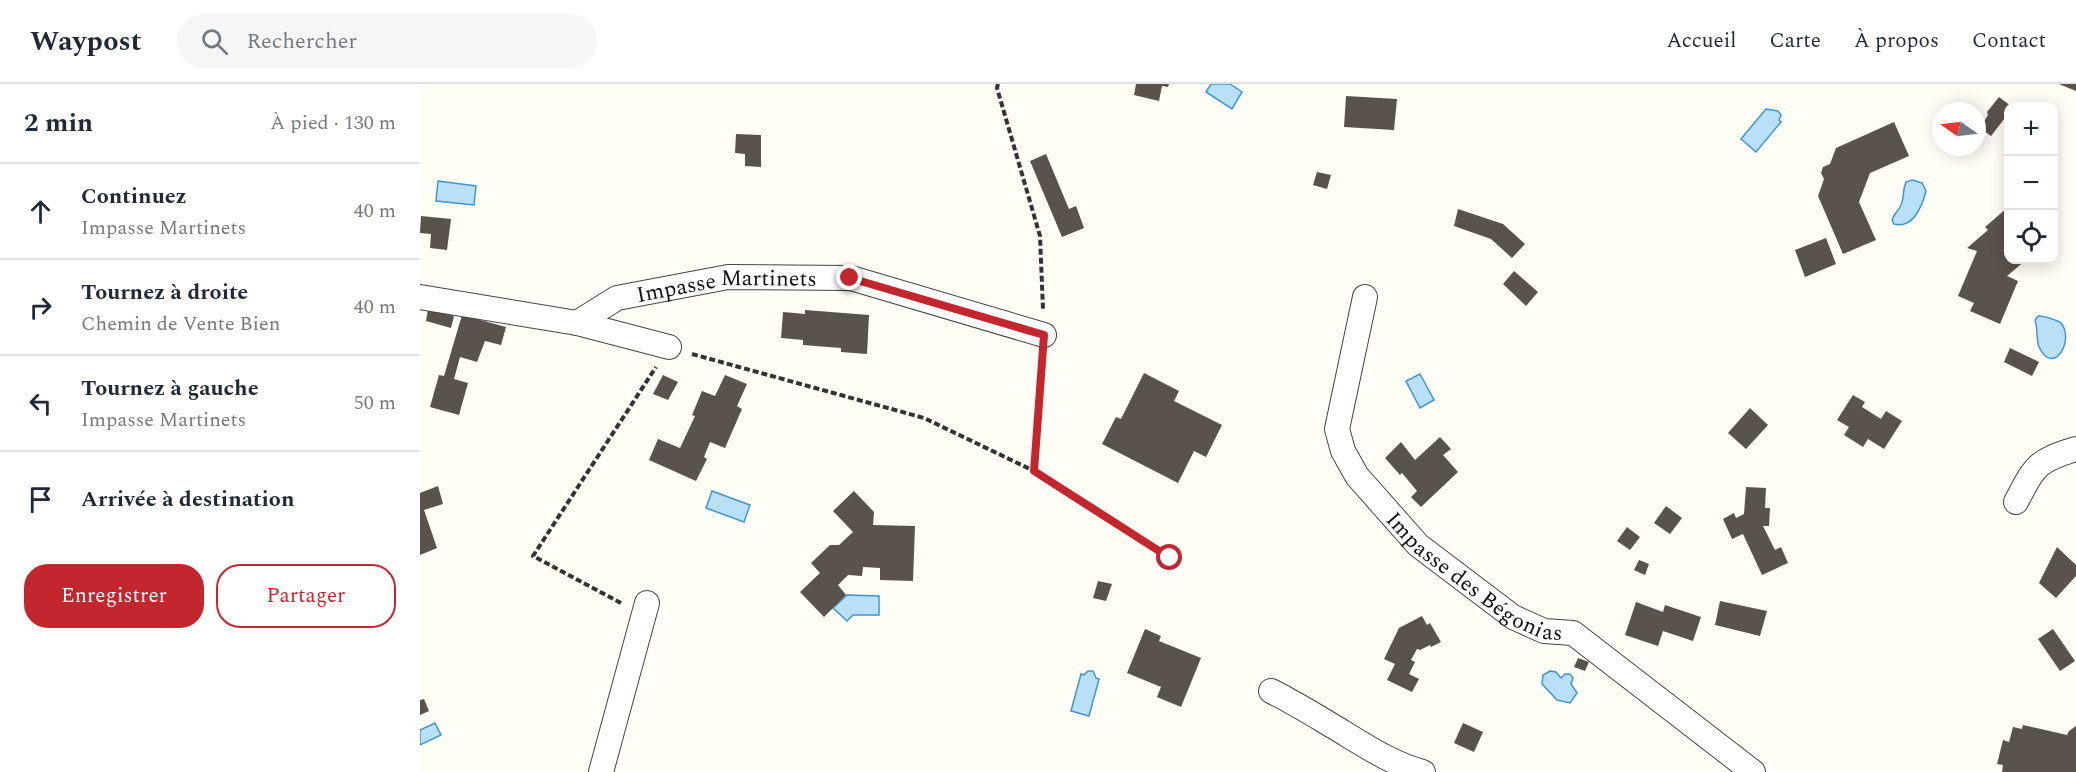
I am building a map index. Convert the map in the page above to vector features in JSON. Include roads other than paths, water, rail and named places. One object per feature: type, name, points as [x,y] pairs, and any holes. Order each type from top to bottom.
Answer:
[{"type":"street","name":"Impasse Martinets","points":[[577,323],[616,298],[728,277],[850,278],[1044,335]]},
{"type":"street","points":[[420,297],[577,323]]},
{"type":"street","name":"Impasse des Bégonias","points":[[1365,297],[1336,429],[1343,451],[1357,476],[1418,545],[1513,617],[1544,631],[1573,633],[1753,772]]},
{"type":"street","name":"Impasse Martinets","points":[[577,323],[669,347]]},
{"type":"street","points":[[2016,502],[2034,468],[2054,456],[2076,449]]},
{"type":"street","points":[[601,772],[645,609]]},
{"type":"street","points":[[1271,691],[1372,750],[1409,768],[1423,772]]},
{"type":"water","points":[[1211,84],[1230,84],[1242,92],[1232,109],[1206,92]]},
{"type":"water","points":[[1766,109],[1778,111],[1781,115],[1779,120],[1781,122],[1756,152],[1741,139]]},
{"type":"water","points":[[1912,180],[1922,183],[1926,191],[1922,203],[1911,220],[1901,225],[1894,224],[1892,220],[1901,204],[1906,182]]},
{"type":"water","points":[[438,181],[476,186],[474,205],[436,201]]},
{"type":"water","points":[[2038,316],[2060,322],[2064,329],[2066,337],[2064,345],[2056,357],[2051,358],[2045,355],[2039,347],[2035,320]]},
{"type":"water","points":[[1420,374],[1434,400],[1420,408],[1406,381]]},
{"type":"water","points":[[712,491],[750,505],[744,522],[706,508]]},
{"type":"water","points":[[847,595],[879,596],[879,615],[853,615],[847,621],[833,608]]},
{"type":"water","points":[[1088,671],[1093,671],[1099,679],[1089,716],[1071,711],[1081,674],[1084,675]]},
{"type":"water","points":[[1550,671],[1556,672],[1561,678],[1565,674],[1570,674],[1573,678],[1571,684],[1577,693],[1570,703],[1557,700],[1542,684],[1543,675]]},
{"type":"water","points":[[435,723],[441,735],[420,745],[420,730]]}]
